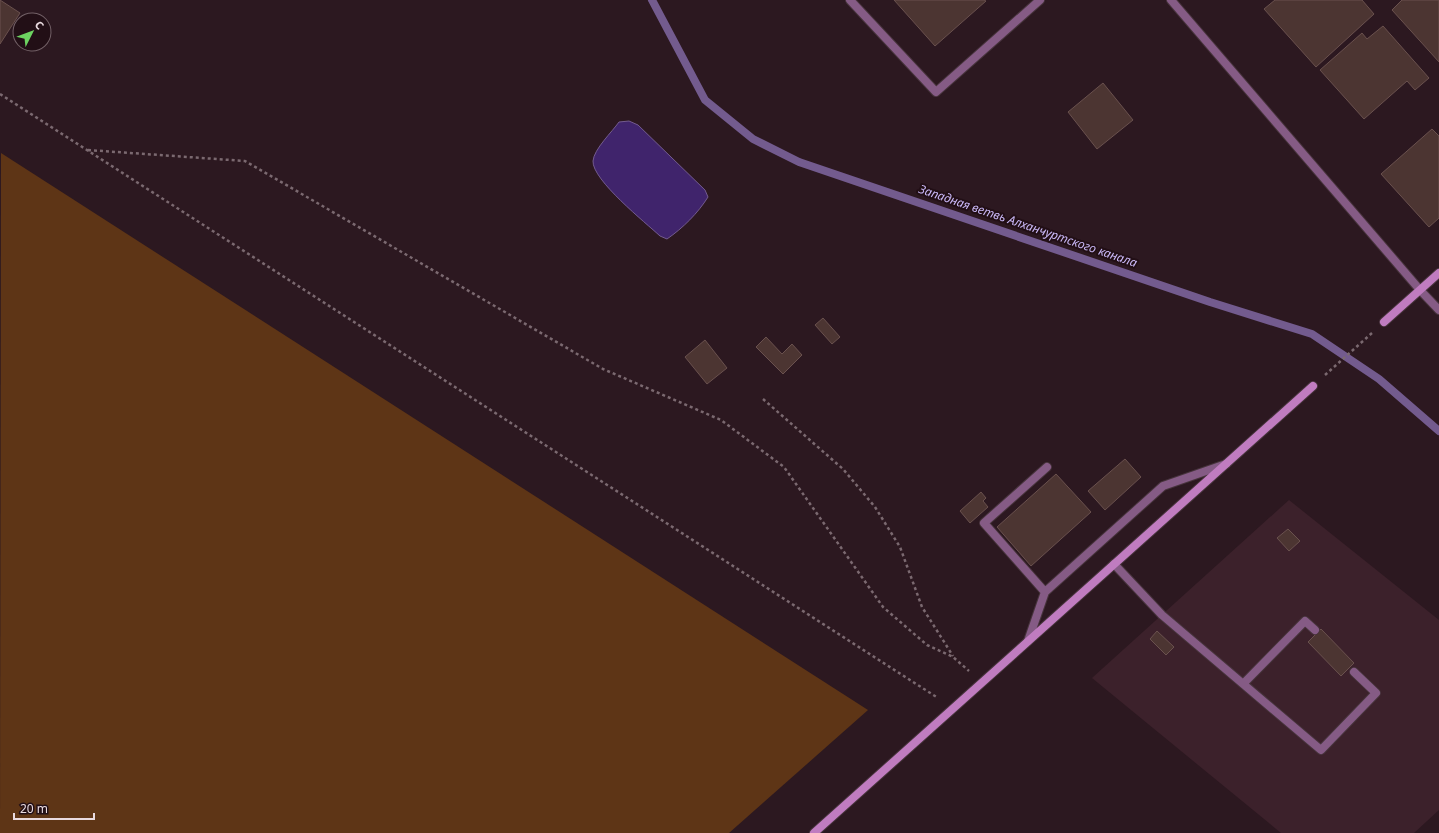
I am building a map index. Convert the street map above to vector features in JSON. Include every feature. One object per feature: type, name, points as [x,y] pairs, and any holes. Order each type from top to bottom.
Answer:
[{"type":"street","points":[[850,0],[936,92],[1040,0]]},
{"type":"street","points":[[1171,0],[1420,290],[1439,310]]},
{"type":"street","points":[[1384,322],[1439,273]]},
{"type":"street","points":[[814,833],[1313,386]]},
{"type":"street","points":[[1028,641],[1045,592],[1164,486],[1226,464]]},
{"type":"street","points":[[1045,592],[984,524],[1047,467]]},
{"type":"street","points":[[1114,564],[1162,615],[1321,750],[1376,693],[1354,672]]},
{"type":"street","points":[[1243,684],[1305,621],[1315,630]]},
{"type":"path","points":[[0,94],[953,708]]},
{"type":"path","points":[[88,150],[245,161],[603,369],[721,420],[784,467],[883,607],[927,645],[953,656]]},
{"type":"path","points":[[1313,386],[1384,322]]},
{"type":"path","points":[[763,399],[843,469],[875,507],[900,547],[922,607],[953,656],[982,683]]},
{"type":"shaded area","points":[[629,121],[638,125],[705,190],[708,197],[690,220],[667,239],[660,236],[632,212],[610,190],[595,169],[593,161],[596,151],[619,122]]},
{"type":"shaded area","points":[[1,153],[868,710],[729,833],[0,833]]},
{"type":"shaded area","points":[[1289,500],[1439,620],[1439,810],[1414,833],[1281,833],[1092,678]]},
{"type":"building","points":[[0,0],[18,12],[12,12],[12,25],[0,44]]},
{"type":"building","points":[[894,0],[984,0],[986,1],[935,46]]},
{"type":"building","points":[[1275,0],[1362,0],[1374,14],[1316,67],[1264,9]]},
{"type":"building","points":[[1402,0],[1439,0],[1439,62],[1392,10]]},
{"type":"building","points":[[1383,26],[1429,78],[1415,90],[1407,81],[1364,119],[1320,70],[1362,33],[1367,39]]},
{"type":"building","points":[[1103,83],[1133,120],[1097,149],[1068,112]]},
{"type":"building","points":[[1432,129],[1439,136],[1439,218],[1429,227],[1381,174]]},
{"type":"building","points":[[823,318],[840,337],[832,344],[815,325]]},
{"type":"building","points":[[766,337],[782,354],[792,344],[802,355],[783,374],[756,347]]},
{"type":"building","points":[[705,340],[727,368],[707,384],[685,357]]},
{"type":"building","points":[[1125,459],[1141,477],[1105,510],[1088,491]]},
{"type":"building","points":[[1056,474],[1091,512],[1031,566],[997,527]]},
{"type":"building","points":[[981,492],[986,498],[983,501],[988,507],[970,523],[960,511]]},
{"type":"building","points":[[1288,529],[1300,541],[1289,551],[1277,538]]},
{"type":"building","points":[[1321,629],[1354,663],[1341,676],[1308,642]]},
{"type":"building","points":[[1157,631],[1174,647],[1166,655],[1150,639]]},
{"type":"waterway","name":"Западная ветвь Алханчуртского канала","points":[[652,0],[705,100],[753,139],[799,162],[1210,302],[1312,334],[1379,379],[1439,431]]}]
